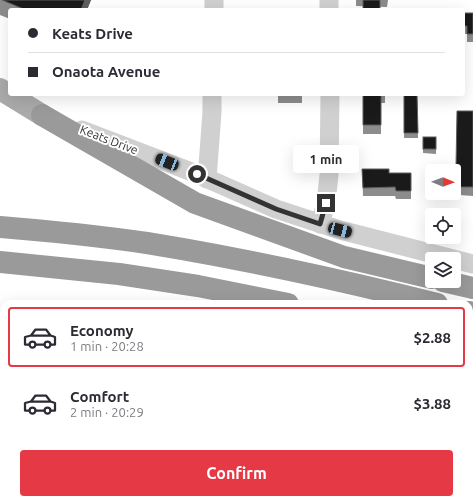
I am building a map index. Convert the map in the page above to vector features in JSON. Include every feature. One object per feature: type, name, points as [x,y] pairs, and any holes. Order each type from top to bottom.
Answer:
[{"type":"highway","points":[[42,115],[195,203],[344,257],[425,276]]},
{"type":"highway","points":[[0,227],[147,243],[339,280],[421,300]]},
{"type":"highway","points":[[0,262],[119,274],[198,286],[268,300]]},
{"type":"highway","points":[[0,270],[24,264]]},
{"type":"highway","points":[[461,285],[473,288]]},
{"type":"main road","name":"Keats Drive","points":[[11,96],[42,115]]},
{"type":"street","points":[[202,176],[212,112],[212,96]]},
{"type":"street","points":[[320,224],[326,203],[329,175],[330,96]]},
{"type":"street","name":"Keats Drive","points":[[42,115],[202,176],[276,209],[320,224],[403,247],[473,264]]},
{"type":"building","points":[[2,0],[85,0],[82,8],[21,8]]},
{"type":"building","points":[[363,0],[380,0],[380,8],[363,8]]},
{"type":"building","points":[[465,13],[473,13],[473,34],[467,34],[467,26],[465,26]]},
{"type":"building","points":[[363,96],[381,96],[381,125],[363,125]]},
{"type":"building","points":[[404,96],[417,96],[418,133],[404,133]]},
{"type":"building","points":[[457,111],[473,111],[473,187],[461,187],[461,164],[456,164]]},
{"type":"building","points":[[423,137],[436,137],[436,149],[423,149]]},
{"type":"building","points":[[362,169],[389,169],[389,173],[411,173],[411,191],[396,191],[395,187],[363,188]]},
{"type":"route","points":[[197,174],[276,209],[320,224],[326,203]]}]
